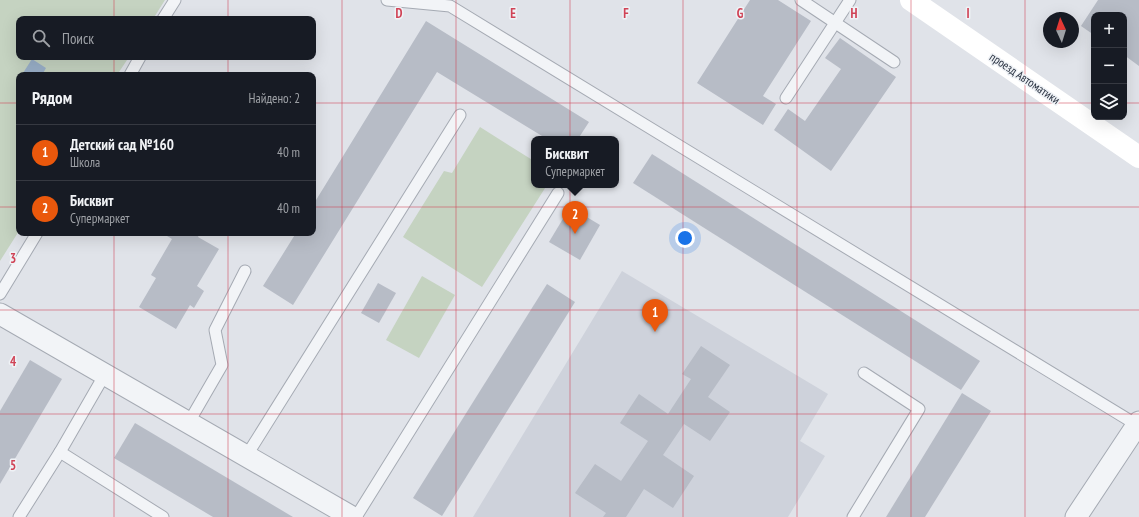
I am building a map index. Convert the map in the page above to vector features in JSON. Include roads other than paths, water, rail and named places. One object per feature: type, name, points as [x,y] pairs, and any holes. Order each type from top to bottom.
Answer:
[{"type":"main road","name":"проезд Автоматики","points":[[911,0],[1139,157]]},
{"type":"street","points":[[0,314],[247,454],[352,517]]},
{"type":"street","points":[[1076,517],[1138,424]]},
{"type":"lane","points":[[165,16],[175,0]]},
{"type":"lane","points":[[387,0],[450,6],[1138,424]]},
{"type":"lane","points":[[800,0],[894,62]]},
{"type":"lane","points":[[786,98],[850,0]]},
{"type":"lane","points":[[132,72],[138,60]]},
{"type":"lane","points":[[247,454],[460,115]]},
{"type":"lane","points":[[356,517],[558,193]]},
{"type":"lane","points":[[0,294],[35,236]]},
{"type":"lane","points":[[189,422],[222,365],[215,330],[245,271]]},
{"type":"lane","points":[[853,517],[919,409],[864,373]]},
{"type":"lane","points":[[19,517],[60,452],[105,374]]},
{"type":"lane","points":[[60,452],[163,517]]},
{"type":"water","points":[[31,60],[46,68],[44,72],[24,72]]},
{"type":"place","name":"Бисквит","points":[[575,234]]},
{"type":"place","name":"Детский сад №160","points":[[655,332]]}]
